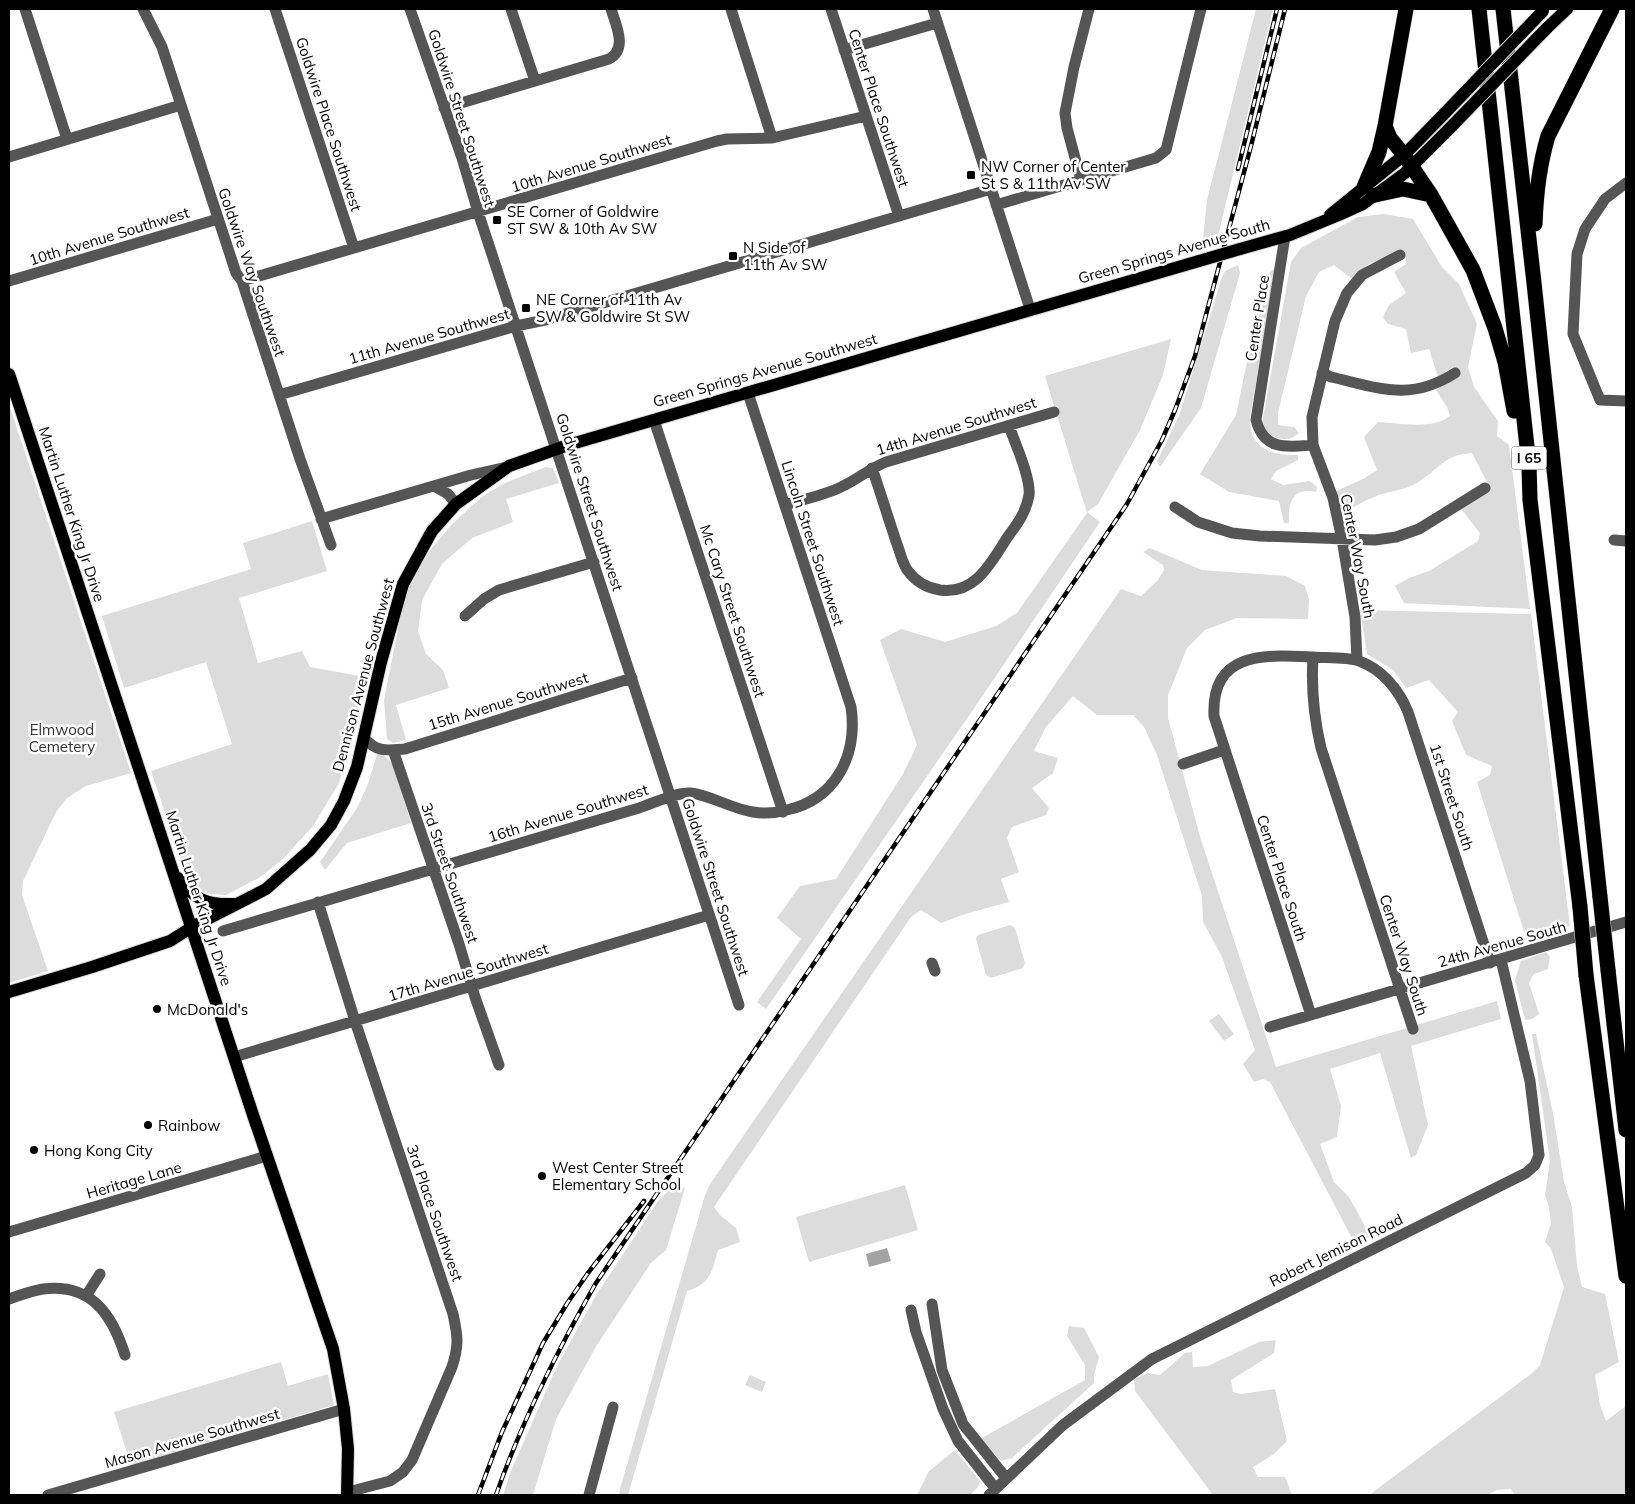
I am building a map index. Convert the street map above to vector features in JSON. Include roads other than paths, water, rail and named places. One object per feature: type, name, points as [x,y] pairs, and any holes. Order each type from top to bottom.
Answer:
[{"type":"highway","points":[[1406,9],[1385,126],[1370,191],[1404,189],[1431,195]]},
{"type":"highway","name":"I 65","points":[[1478,9],[1529,465],[1530,500],[1580,907],[1586,975],[1626,1276]]},
{"type":"highway","name":"I 65","points":[[1503,9],[1626,1130]]},
{"type":"highway","points":[[1534,283],[1536,192],[1542,157],[1548,136],[1610,10]]},
{"type":"highway","points":[[1385,126],[1390,138],[1408,160],[1431,195],[1472,270],[1496,328],[1505,362],[1530,500]]},
{"type":"main road","name":"Green Springs Avenue South","points":[[1030,309],[1285,236],[1363,204],[1370,191],[1449,129],[1567,9]]},
{"type":"main road","name":"Green Springs Avenue South","points":[[1408,160],[1443,114],[1544,10]]},
{"type":"main road","name":"Green Springs Avenue Southwest","points":[[456,504],[509,466],[556,448],[1030,309]]},
{"type":"main road","name":"Martin Luther King Jr Drive","points":[[9,374],[234,1057],[333,1349],[344,1409],[348,1449],[347,1494]]},
{"type":"main road","name":"Dennison Avenue Southwest","points":[[9,992],[92,967],[170,940],[266,889],[310,850],[331,825],[344,801],[357,767],[365,739],[381,662],[403,584],[432,531],[456,504]]},
{"type":"main road","points":[[174,872],[193,895],[217,904],[236,904]]},
{"type":"street","points":[[25,9],[67,139]]},
{"type":"street","name":"Goldwire Way Southwest","points":[[143,9],[162,47],[236,274],[242,281],[331,545]]},
{"type":"street","name":"Goldwire Place Southwest","points":[[275,9],[354,248]]},
{"type":"street","name":"Goldwire Street Southwest","points":[[410,9],[462,158],[478,212],[739,1006]]},
{"type":"street","points":[[511,9],[535,81]]},
{"type":"street","points":[[444,108],[616,56],[620,48],[618,29],[611,9]]},
{"type":"street","points":[[731,9],[772,138]]},
{"type":"street","name":"Center Place Southwest","points":[[831,9],[899,216]]},
{"type":"street","points":[[933,9],[1030,309]]},
{"type":"street","points":[[1081,180],[1067,128],[1065,113],[1074,67],[1089,9]]},
{"type":"street","points":[[996,205],[1156,158],[1166,150],[1201,9]]},
{"type":"street","points":[[844,50],[937,23]]},
{"type":"street","points":[[9,157],[181,105]]},
{"type":"street","name":"10th Avenue Southwest","points":[[242,281],[717,141],[772,138],[866,116]]},
{"type":"street","points":[[1626,182],[1605,199],[1585,229],[1577,254],[1573,334],[1600,400],[1626,401]]},
{"type":"street","name":"11th Avenue Southwest","points":[[279,395],[516,326],[554,317],[991,189]]},
{"type":"street","name":"10th Avenue Southwest","points":[[9,281],[218,219]]},
{"type":"street","name":"Center Place","points":[[1285,236],[1256,420],[1262,435],[1267,440],[1282,446],[1313,445]]},
{"type":"street","name":"Center Way South","points":[[1357,660],[1355,617],[1342,539],[1333,498],[1313,445],[1312,416],[1338,312],[1347,294],[1362,275],[1400,255]]},
{"type":"street","points":[[1322,373],[1331,377],[1392,391],[1404,391],[1430,386],[1454,373]]},
{"type":"street","name":"Lincoln Street Southwest","points":[[748,393],[849,701]]},
{"type":"street","name":"14th Avenue Southwest","points":[[785,505],[833,490],[845,485],[872,468],[904,456],[1054,412]]},
{"type":"street","name":"Mc Cary Street Southwest","points":[[654,420],[783,812]]},
{"type":"street","points":[[872,468],[898,547],[909,572],[918,582],[932,588],[945,591],[961,589],[974,582],[984,572],[1021,519],[1026,508],[1029,492],[1028,480],[1009,426]]},
{"type":"street","name":"Green Springs Avenue Southwest","points":[[321,519],[509,466]]},
{"type":"street","points":[[434,486],[448,494],[456,504]]},
{"type":"street","points":[[1174,507],[1198,522],[1232,534],[1387,539],[1408,533],[1430,523],[1485,488]]},
{"type":"street","points":[[1614,540],[1626,541]]},
{"type":"street","points":[[465,616],[499,590],[594,562]]},
{"type":"street","name":"Center Place South","points":[[1311,1015],[1224,750],[1213,706],[1218,686],[1234,666],[1243,661],[1262,656],[1357,660]]},
{"type":"street","name":"Center Way South","points":[[1313,657],[1312,689],[1315,716],[1322,748],[1413,1029]]},
{"type":"street","name":"1st Street South","points":[[1357,660],[1371,667],[1390,682],[1404,701],[1495,962]]},
{"type":"street","name":"15th Avenue Southwest","points":[[393,750],[414,746],[632,678]]},
{"type":"street","name":"16th Avenue Southwest","points":[[223,931],[679,794],[693,793],[728,806],[753,812],[783,812],[809,803],[821,794],[838,776],[848,756],[853,718],[849,701]]},
{"type":"street","points":[[365,739],[371,746],[381,751],[393,750]]},
{"type":"street","name":"3rd Street Southwest","points":[[393,750],[499,1066]]},
{"type":"street","points":[[1183,764],[1224,750]]},
{"type":"street","name":"3rd Place Southwest","points":[[318,902],[355,1020],[453,1314],[458,1335],[457,1351],[452,1367],[412,1460],[403,1472],[390,1481],[347,1494]]},
{"type":"street","name":"17th Avenue Southwest","points":[[234,1057],[709,915]]},
{"type":"street","name":"24th Avenue South","points":[[1270,1027],[1626,922]]},
{"type":"street","name":"Robert Jemison Road","points":[[992,1492],[1063,1425],[1152,1359],[1526,1174],[1535,1165],[1539,1155],[1530,1081],[1495,962]]},
{"type":"street","name":"Heritage Lane","points":[[9,1232],[267,1156]]},
{"type":"street","points":[[86,1296],[100,1274]]},
{"type":"street","points":[[9,1299],[43,1289],[63,1288],[86,1296],[105,1311],[116,1331],[124,1355]]},
{"type":"street","points":[[932,1304],[942,1370],[963,1424],[1006,1478]]},
{"type":"street","points":[[911,1310],[916,1332],[943,1409],[958,1440],[992,1492]]},
{"type":"street","points":[[589,1495],[613,1407]]},
{"type":"street","name":"Mason Avenue Southwest","points":[[48,1495],[82,1491],[344,1409]]},
{"type":"railway","points":[[1238,169],[1277,9]]},
{"type":"railway","points":[[496,1495],[517,1440],[541,1387],[596,1283],[1127,504],[1162,440],[1195,356],[1285,9]]},
{"type":"railway","points":[[478,1495],[502,1432],[543,1343],[588,1273],[644,1201]]},
{"type":"place","name":"NW Corner of Center St S & 11th Av SW","points":[[971,175]]},
{"type":"place","name":"SE Corner of Goldwire ST SW & 10th Av SW","points":[[497,220]]},
{"type":"place","name":"N Side of 11th Av SW","points":[[733,256]]},
{"type":"place","name":"NE Corner of 11th Av SW & Goldwire St SW","points":[[526,308]]},
{"type":"place","name":"McDonald's","points":[[157,1009]]},
{"type":"place","name":"Rainbow","points":[[148,1125]]},
{"type":"place","name":"Hong Kong City","points":[[34,1150]]},
{"type":"place","name":"West Center Street Elementary School","points":[[542,1176]]},
{"type":"park label","name":"Elmwood Cemetery","points":[[62,738]]}]
